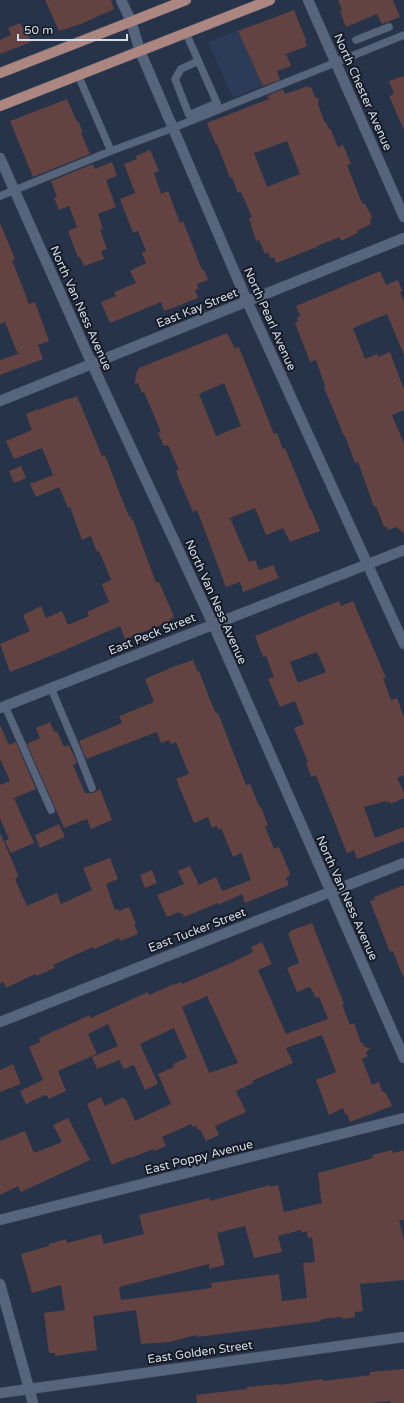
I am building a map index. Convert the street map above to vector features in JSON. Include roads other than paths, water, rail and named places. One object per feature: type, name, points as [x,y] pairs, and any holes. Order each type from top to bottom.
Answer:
[{"type":"main road","points":[[0,73],[186,0]]},
{"type":"main road","points":[[0,106],[270,0]]},
{"type":"street","name":"North Pearl Avenue","points":[[121,0],[131,21],[140,50],[246,302],[404,644]]},
{"type":"street","name":"North Chester Avenue","points":[[308,0],[404,217]]},
{"type":"street","name":"North Van Ness Avenue","points":[[0,158],[92,364],[213,624],[404,1058]]},
{"type":"street","name":"East Kay Street","points":[[0,401],[404,238]]},
{"type":"street","name":"East Peck Street","points":[[2,707],[404,550]]},
{"type":"street","name":"East Tucker Street","points":[[0,1022],[404,863]]},
{"type":"street","name":"East Poppy Avenue","points":[[0,1220],[404,1118]]},
{"type":"street","points":[[0,1284],[33,1403]]},
{"type":"street","name":"East Golden Street","points":[[0,1392],[404,1336]]},
{"type":"lane","points":[[356,40],[389,27]]},
{"type":"lane","points":[[186,33],[217,103],[189,115],[175,79],[181,69],[198,61]]},
{"type":"lane","points":[[372,33],[377,45]]},
{"type":"lane","points":[[0,196],[404,35]]},
{"type":"lane","points":[[78,75],[111,151]]},
{"type":"lane","points":[[51,688],[92,788]]},
{"type":"lane","points":[[2,707],[51,810]]}]
